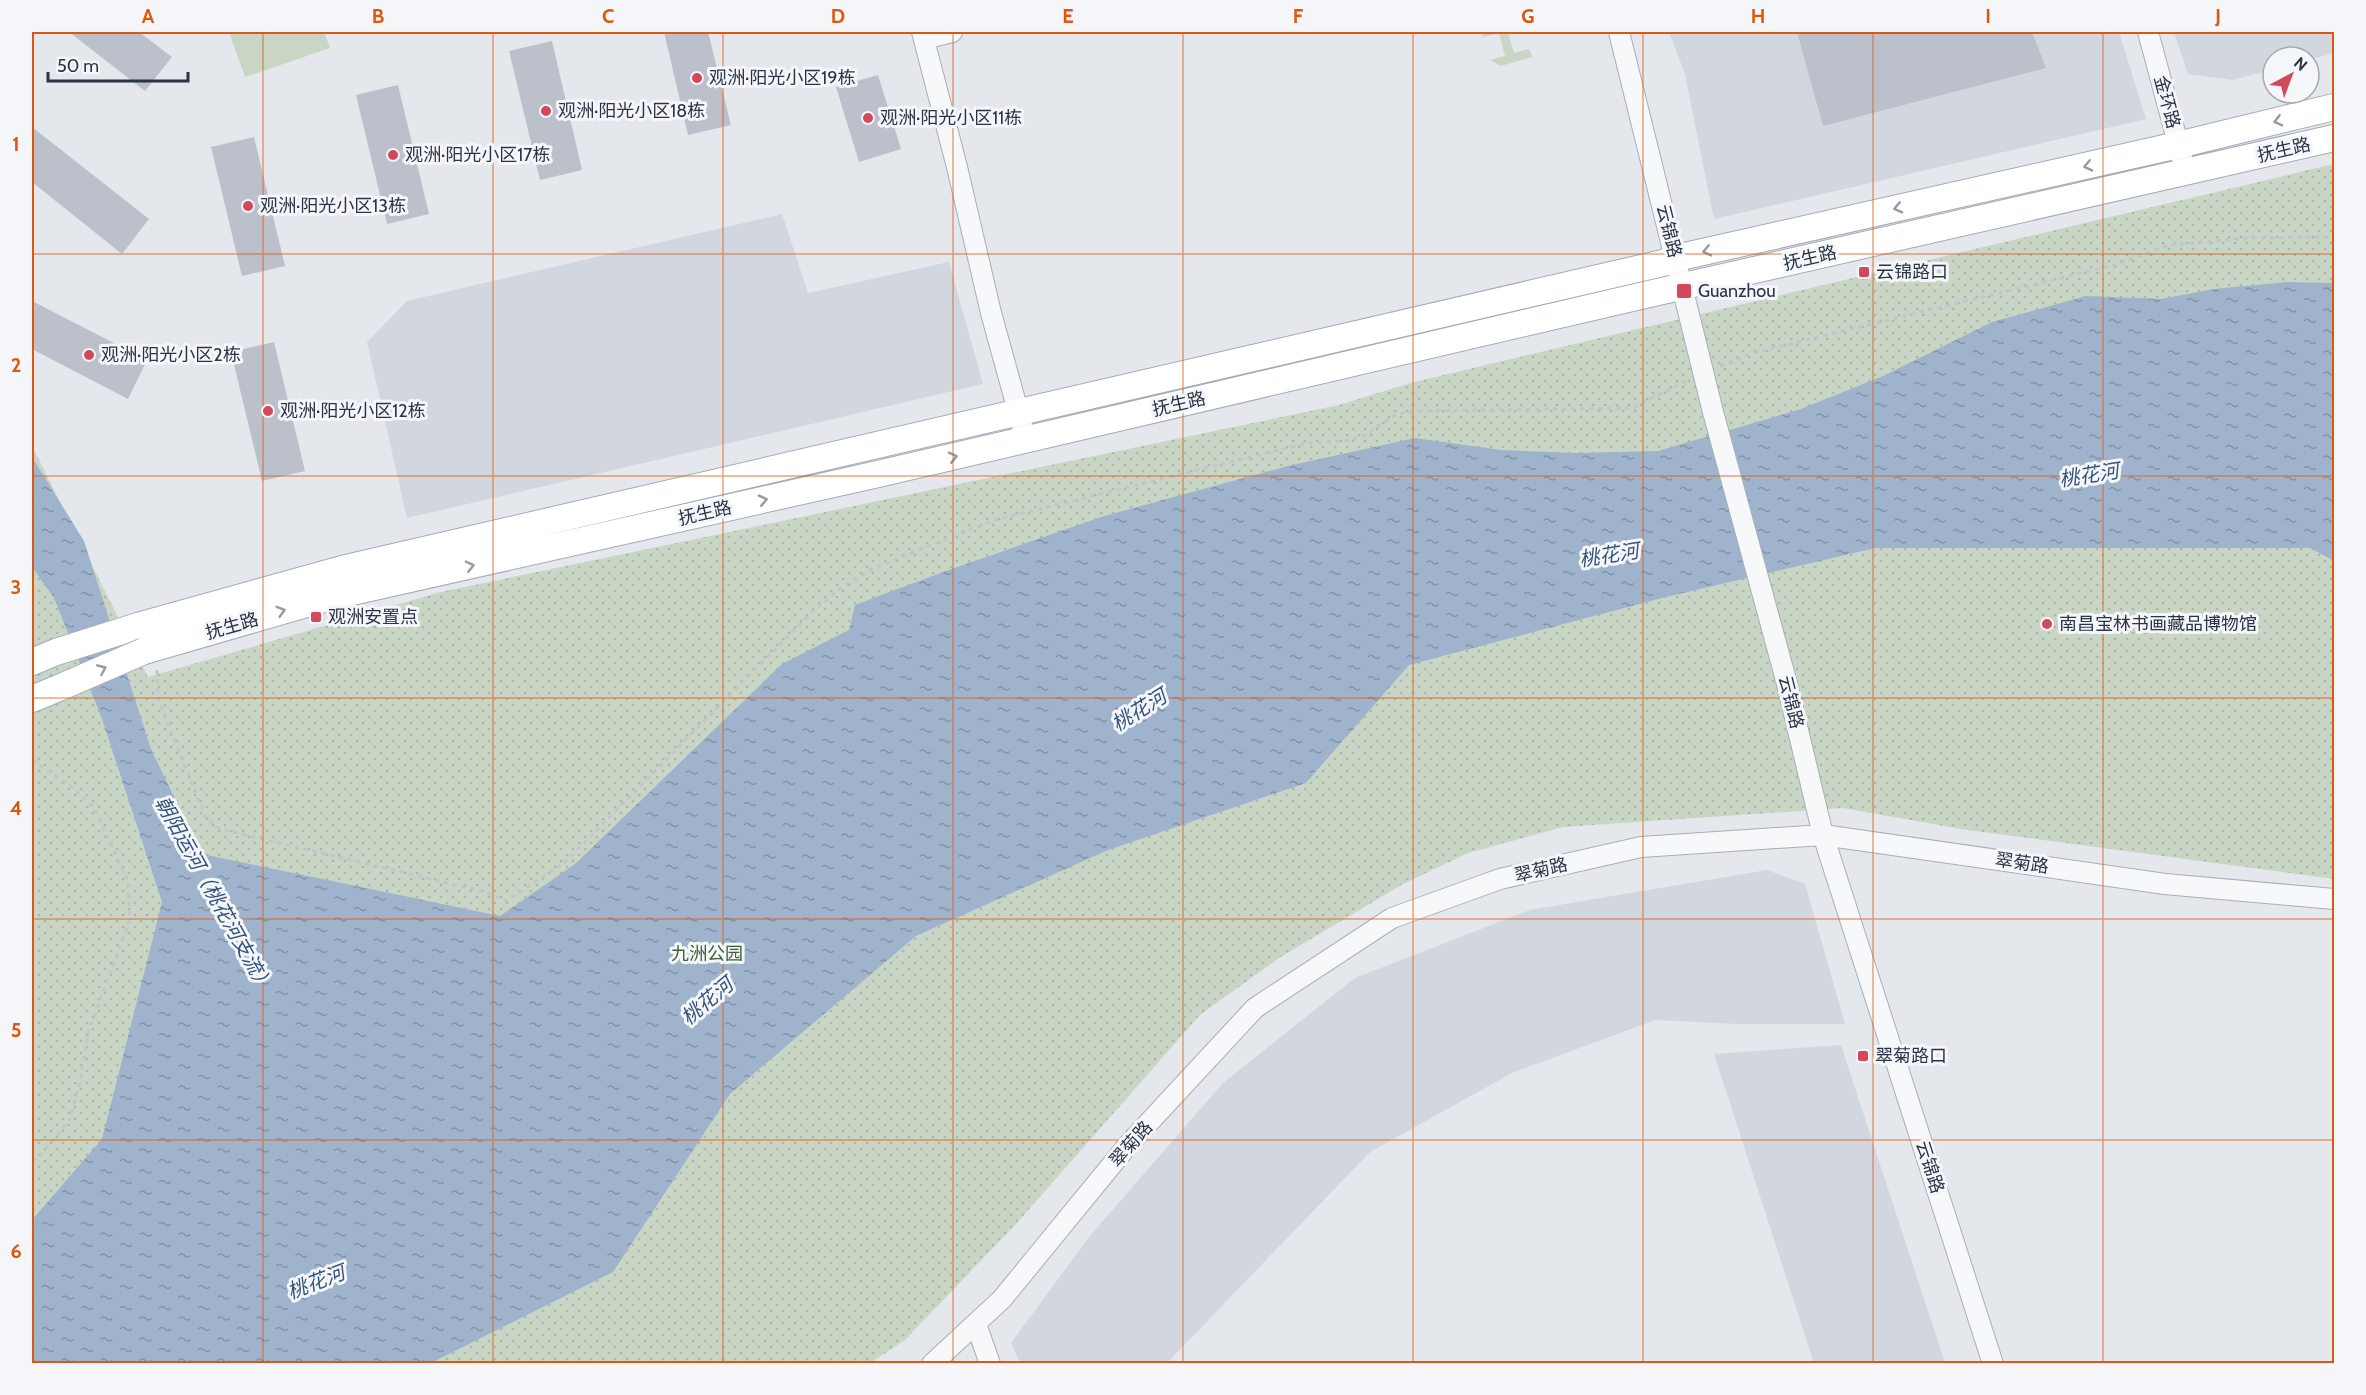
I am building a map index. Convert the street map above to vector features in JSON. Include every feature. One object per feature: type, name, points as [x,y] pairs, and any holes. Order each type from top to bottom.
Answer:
[{"type":"main road","name":"抚生路","points":[[32,662],[141,625],[342,569],[2334,107]]},
{"type":"main road","name":"抚生路","points":[[32,699],[150,649],[334,596],[1026,440],[2334,138]]},
{"type":"street","points":[[952,32],[923,35],[991,313],[1026,440]]},
{"type":"street","name":"云锦路","points":[[1619,32],[1713,412],[1786,680],[1823,835],[1993,1364]]},
{"type":"street","name":"金环路","points":[[2148,32],[2186,173]]},
{"type":"street","name":"翠菊路","points":[[932,1364],[1002,1299],[1128,1145],[1255,1008],[1392,918],[1500,879],[1641,847],[1823,835],[2166,884],[2334,899]]},
{"type":"street","points":[[976,1324],[990,1364]]},
{"type":"path","points":[[150,649],[158,699],[206,818],[220,829],[486,892],[506,901],[564,863],[814,610],[841,588],[872,569],[995,520],[1307,443],[1346,441],[1363,436],[1396,414],[1416,411],[1633,408],[1703,372],[1753,353],[2118,264],[2168,245],[2246,238],[2334,237]]},
{"type":"path","points":[[32,761],[72,787],[94,808],[128,881],[130,919],[88,1033],[80,1082],[70,1119],[40,1156],[32,1161]]},
{"type":"shaded area","points":[[1669,32],[2119,32],[2146,119],[1714,219],[1685,74]]},
{"type":"shaded area","points":[[2174,32],[2334,32],[2334,53],[2321,57],[2321,45],[2261,45],[2261,72],[2233,80],[2188,74]]},
{"type":"shaded area","points":[[782,214],[808,293],[949,262],[983,384],[407,518],[367,342],[407,301]]},
{"type":"shaded area","points":[[1767,870],[1805,884],[1845,1024],[1739,1024],[1655,1020],[1512,1073],[1370,1152],[1167,1363],[1020,1363],[1011,1343],[1089,1237],[1223,1083],[1355,978],[1530,910]]},
{"type":"shaded area","points":[[1841,1045],[1945,1363],[1814,1363],[1714,1054]]},
{"type":"green space","points":[[229,32],[324,32],[330,48],[245,77]]},
{"type":"green space","points":[[1482,32],[1508,32],[1514,53],[1529,49],[1532,57],[1501,66],[1490,60],[1505,56],[1499,33],[1483,37]]},
{"type":"green space","name":"九洲公园","points":[[2334,164],[2334,879],[1961,829],[1843,808],[1563,827],[1468,853],[1403,884],[1279,958],[1200,1015],[1016,1224],[905,1340],[870,1363],[32,1363],[32,446],[148,677],[441,592],[1339,405],[1414,382]]},
{"type":"water","points":[[2287,282],[2334,283],[2334,561],[2310,548],[1875,548],[1666,597],[1409,665],[1306,783],[1108,850],[916,936],[730,1094],[613,1272],[431,1363],[32,1363],[32,1220],[102,1139],[162,902],[102,719],[54,598],[32,567],[32,457],[84,541],[151,749],[202,854],[500,916],[575,864],[782,664],[849,630],[855,605],[943,572],[1104,516],[1288,466],[1415,438],[1501,450],[1575,453],[1658,451],[1801,409],[1883,376],[1992,322],[2086,296],[2161,299],[2214,289]]},
{"type":"building","points":[[69,32],[139,32],[172,57],[145,91]]},
{"type":"building","name":"观洲·阳光小区19栋","points":[[664,32],[708,32],[731,125],[688,135]]},
{"type":"building","points":[[1797,32],[2032,32],[2046,68],[1823,126]]},
{"type":"building","name":"观洲·阳光小区18栋","points":[[552,41],[582,170],[540,180],[509,51]]},
{"type":"building","name":"观洲·阳光小区11栋","points":[[878,75],[901,149],[859,162],[836,87]]},
{"type":"building","name":"观洲·阳光小区17栋","points":[[398,85],[429,214],[387,224],[356,95]]},
{"type":"building","points":[[32,127],[149,219],[122,254],[32,182]]},
{"type":"building","name":"观洲·阳光小区13栋","points":[[254,137],[285,266],[242,276],[211,147]]},
{"type":"building","name":"观洲·阳光小区2栋","points":[[32,301],[147,360],[128,399],[32,349]]},
{"type":"building","name":"观洲·阳光小区12栋","points":[[274,342],[305,471],[262,481],[231,352]]},
{"type":"place","name":"观洲·阳光小区19栋","points":[[697,78]]},
{"type":"place","name":"观洲·阳光小区18栋","points":[[546,111]]},
{"type":"place","name":"观洲·阳光小区11栋","points":[[868,118]]},
{"type":"place","name":"观洲·阳光小区17栋","points":[[393,155]]},
{"type":"place","name":"观洲·阳光小区13栋","points":[[248,206]]},
{"type":"place","name":"云锦路口","points":[[1864,272]]},
{"type":"place","name":"Guanzhou","points":[[1684,291]]},
{"type":"place","name":"观洲·阳光小区2栋","points":[[89,355]]},
{"type":"place","name":"观洲·阳光小区12栋","points":[[268,411]]},
{"type":"place","name":"观洲安置点","points":[[316,617]]},
{"type":"place","name":"南昌宝林书画藏品博物馆","points":[[2047,624]]},
{"type":"place","name":"翠菊路口","points":[[1863,1056]]},
{"type":"water label","name":"桃花河","points":[[2089,475]]},
{"type":"water label","name":"桃花河","points":[[1609,555]]},
{"type":"water label","name":"桃花河","points":[[1139,710]]},
{"type":"water label","name":"朝阳运河（桃花河支流）","points":[[214,894]]},
{"type":"water label","name":"桃花河","points":[[707,1001]]},
{"type":"water label","name":"桃花河","points":[[316,1282]]}]
